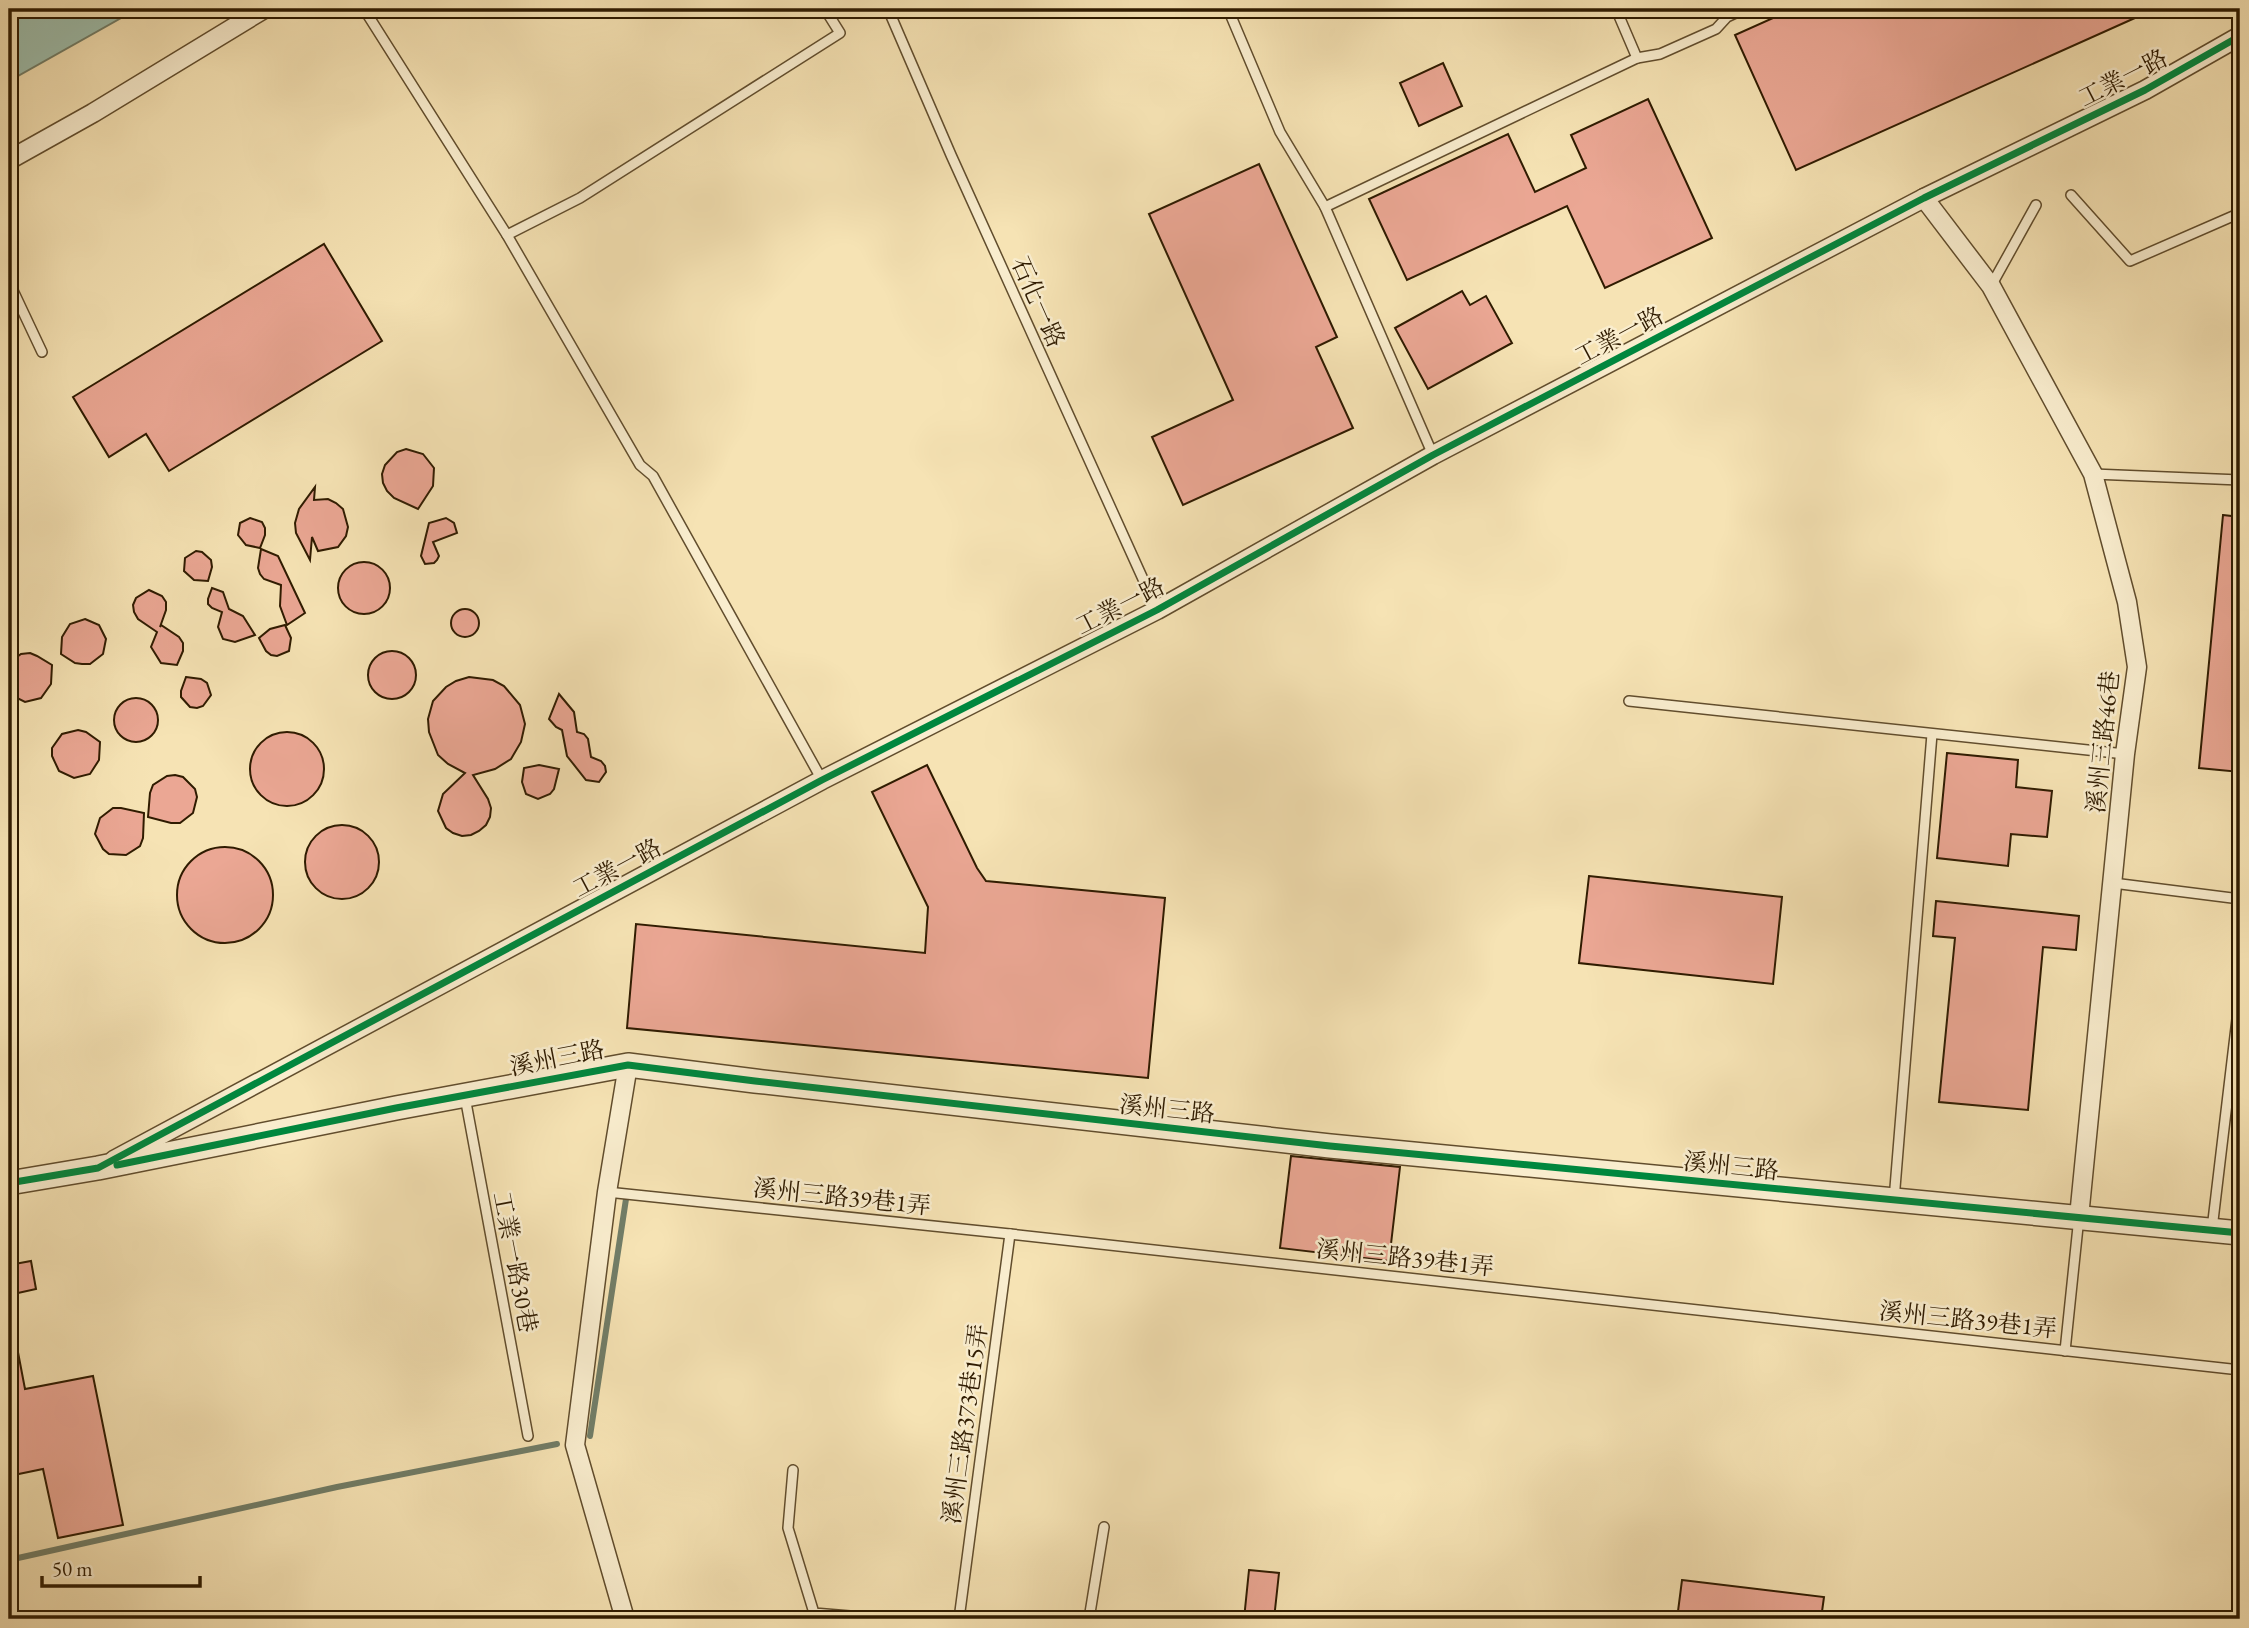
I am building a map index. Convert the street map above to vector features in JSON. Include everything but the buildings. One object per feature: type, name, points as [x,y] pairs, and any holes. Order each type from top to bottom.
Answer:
[{"type":"street","points":[[9,160],[93,113],[264,9]]},
{"type":"street","name":"工業一路","points":[[9,1183],[99,1168],[822,780],[1157,610],[1433,455],[1924,198],[2145,90],[2240,36]]},
{"type":"street","name":"溪州三路46巷","points":[[1924,198],[1991,286],[2093,474],[2127,602],[2137,667],[2125,754],[2079,1217]]},
{"type":"street","name":"溪州三路","points":[[625,1619],[575,1445],[607,1192],[628,1065]]},
{"type":"street","name":"溪州三路","points":[[99,1168],[628,1065],[1330,1146],[2240,1233]]},
{"type":"lane","points":[[364,9],[507,235],[640,465],[653,476],[822,780]]},
{"type":"lane","points":[[507,235],[580,198],[840,33],[825,9]]},
{"type":"lane","name":"石化一路","points":[[888,9],[951,155],[1157,610]]},
{"type":"lane","points":[[1228,9],[1280,132],[1325,207],[1433,455]]},
{"type":"lane","points":[[1616,9],[1637,58]]},
{"type":"lane","points":[[1325,207],[1637,58],[1660,54],[1716,29],[1725,13],[1744,9]]},
{"type":"lane","points":[[2071,195],[2130,261],[2240,214]]},
{"type":"lane","points":[[1991,286],[2036,205]]},
{"type":"lane","points":[[9,282],[42,352]]},
{"type":"lane","points":[[2093,474],[2240,480]]},
{"type":"lane","points":[[1629,701],[2125,754]]},
{"type":"lane","points":[[1894,1202],[1932,734]]},
{"type":"lane","points":[[2113,883],[2240,899]]},
{"type":"lane","points":[[2211,1230],[2240,994]]},
{"type":"lane","name":"工業一路30巷","points":[[464,1096],[528,1436]]},
{"type":"lane","name":"溪州三路39巷1弄","points":[[607,1192],[2066,1351],[2079,1217]]},
{"type":"lane","name":"溪州三路373巷15弄","points":[[959,1619],[1010,1234]]},
{"type":"lane","points":[[2066,1351],[2240,1370]]},
{"type":"lane","points":[[793,1470],[788,1528],[814,1613],[886,1619]]},
{"type":"lane","points":[[1089,1619],[1104,1527]]},
{"type":"shaded area","points":[[9,9],[137,9],[9,81]]},
{"type":"waterway","points":[[590,1436],[626,1199]]},
{"type":"waterway","points":[[9,1560],[337,1487],[557,1444]]},
{"type":"cycle path","points":[[9,1183],[98,1168],[822,780],[1157,610],[1433,455],[1924,198],[2145,90],[2240,36]]},
{"type":"cycle path","points":[[117,1165],[396,1108],[628,1065],[1330,1146],[2240,1233]]}]
